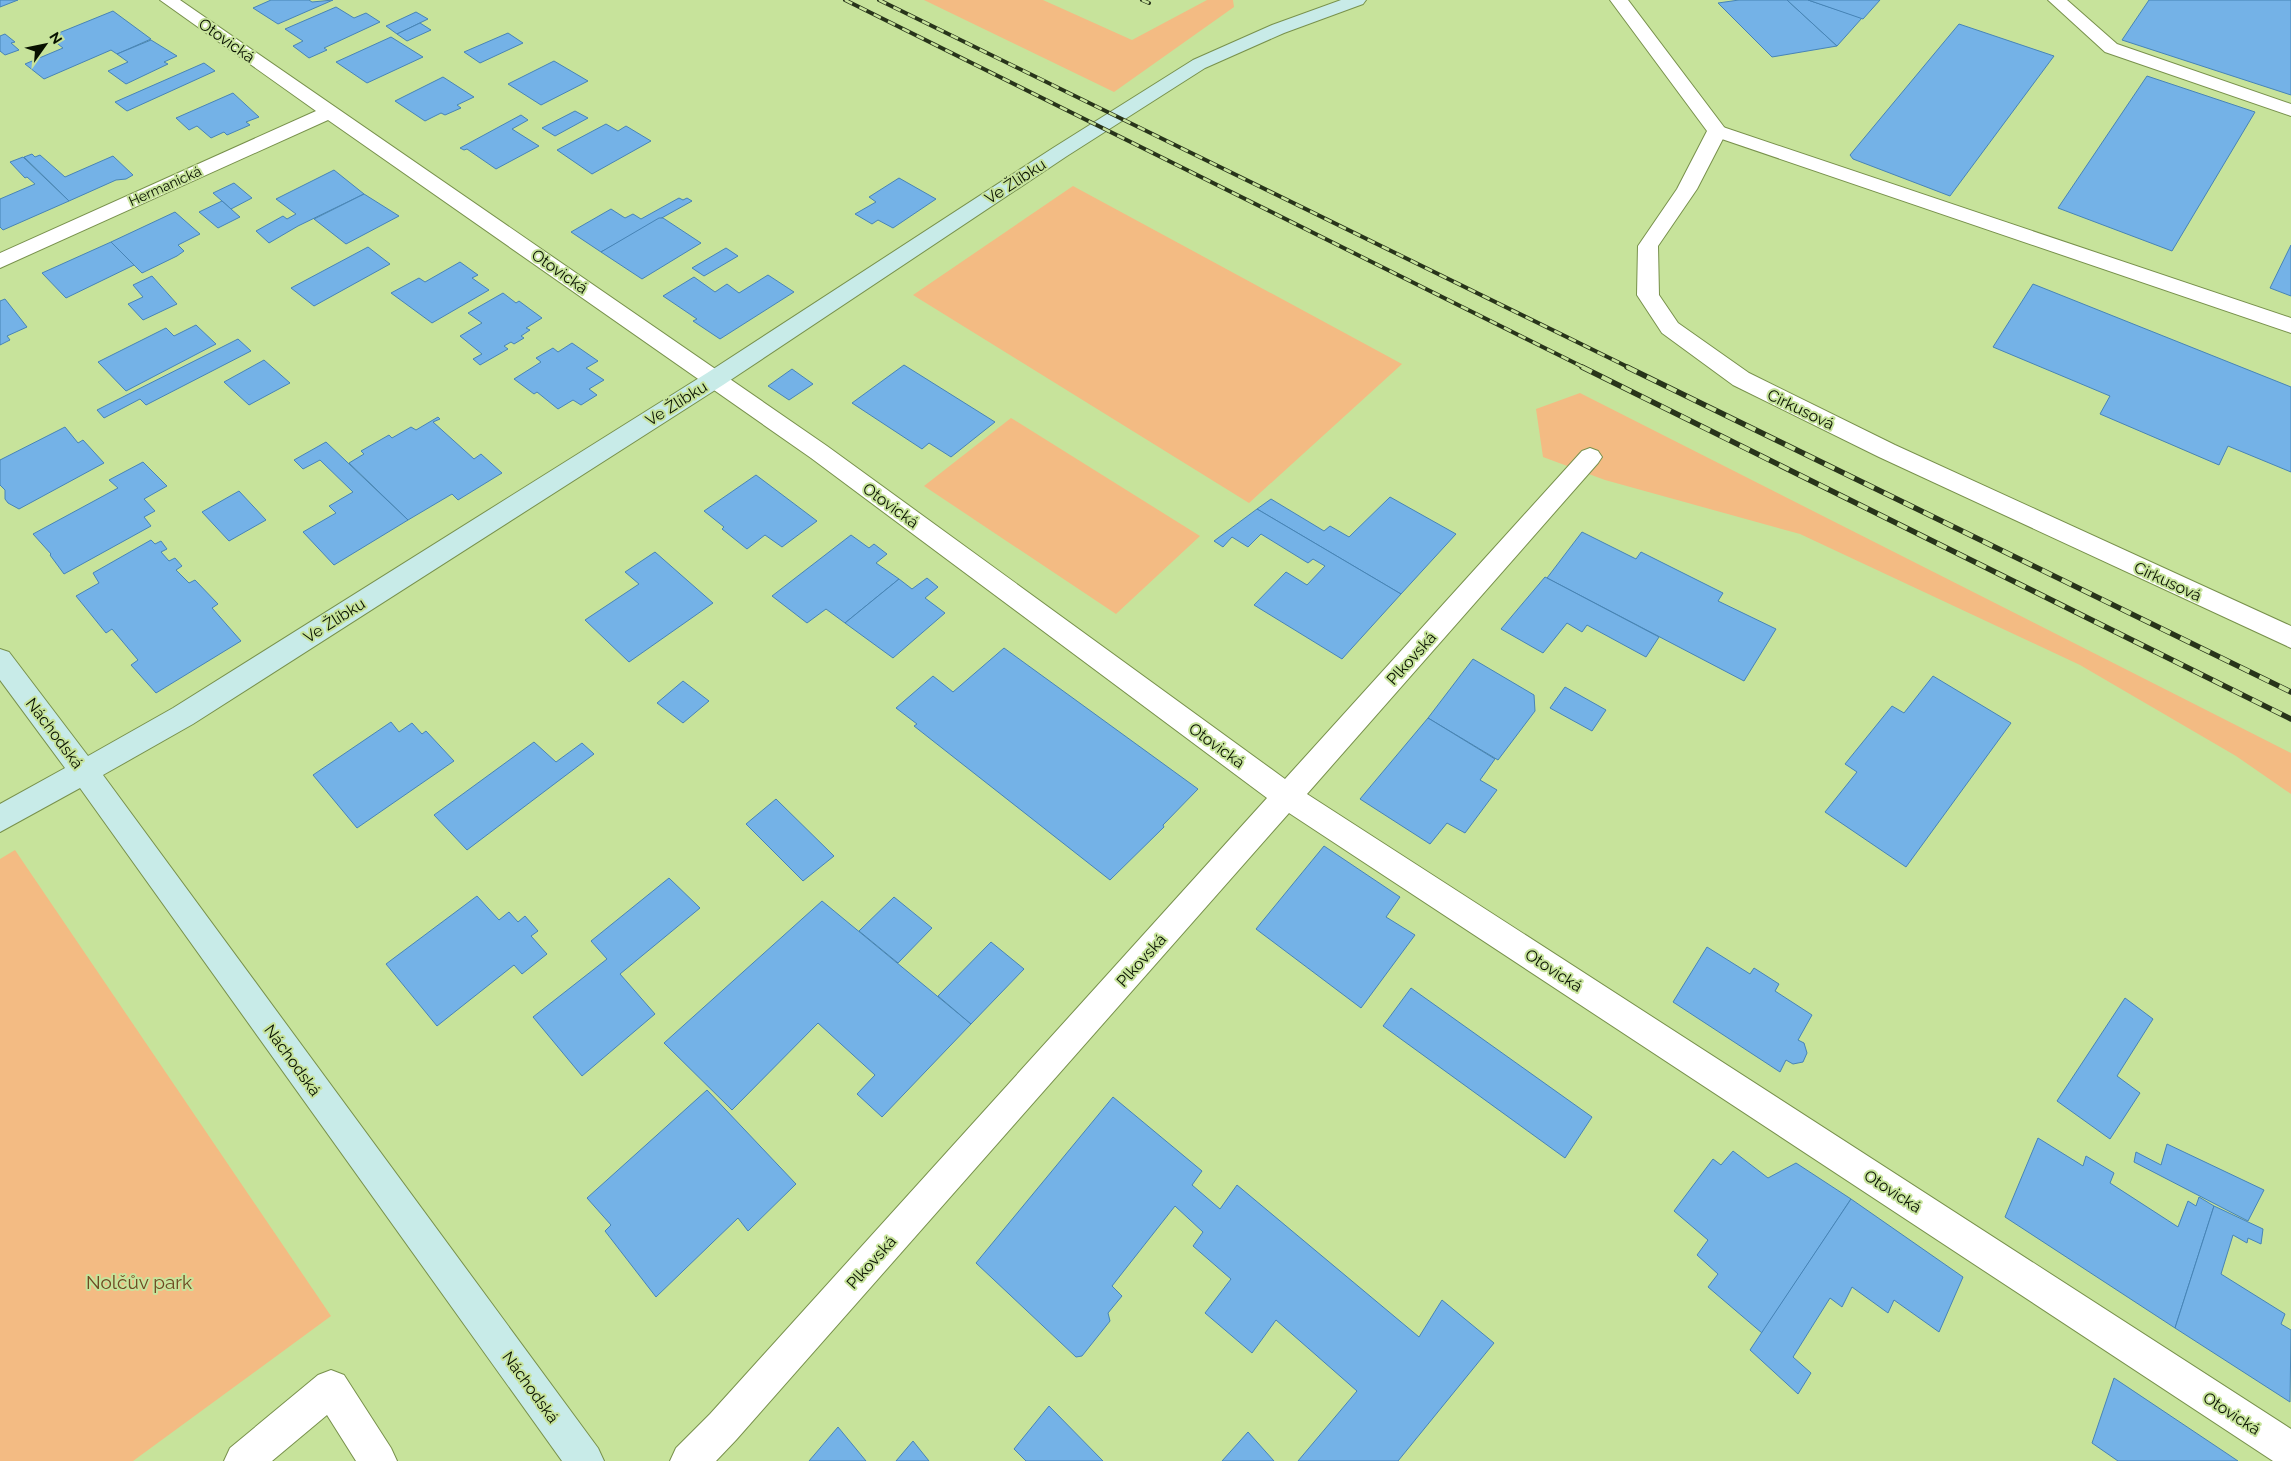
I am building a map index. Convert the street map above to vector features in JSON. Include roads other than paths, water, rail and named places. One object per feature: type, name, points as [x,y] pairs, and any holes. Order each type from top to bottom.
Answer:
[{"type":"street","name":"Otovická","points":[[169,0],[819,452],[1288,797],[2291,1451]]},
{"type":"street","name":"Ve Žlíbku","points":[[0,819],[183,716],[715,379],[1060,152],[1199,64],[1278,29],[1357,0]]},
{"type":"street","points":[[1619,0],[1717,130],[2291,326]]},
{"type":"street","points":[[2056,0],[2111,48],[2291,110]]},
{"type":"street","name":"Hermanická","points":[[0,261],[330,112]]},
{"type":"street","name":"Cirkusová","points":[[1717,130],[1687,189],[1648,246],[1648,295],[1670,328],[1741,379],[1896,456],[2291,638]]},
{"type":"street","name":"Plkovská","points":[[689,1461],[723,1427],[1590,457]]},
{"type":"street","name":"Náchodská","points":[[0,660],[84,772],[585,1461]]},
{"type":"street","points":[[243,1461],[331,1388],[378,1461]]},
{"type":"railway","points":[[845,0],[1585,368]]},
{"type":"railway","points":[[879,0],[1630,368]]},
{"type":"railway","points":[[1142,0],[1149,3]]},
{"type":"railway","points":[[1582,367],[2291,719]]},
{"type":"railway","points":[[1627,367],[2291,692]]},
{"type":"park label","name":"Nolčův park","points":[[139,1282]]}]
